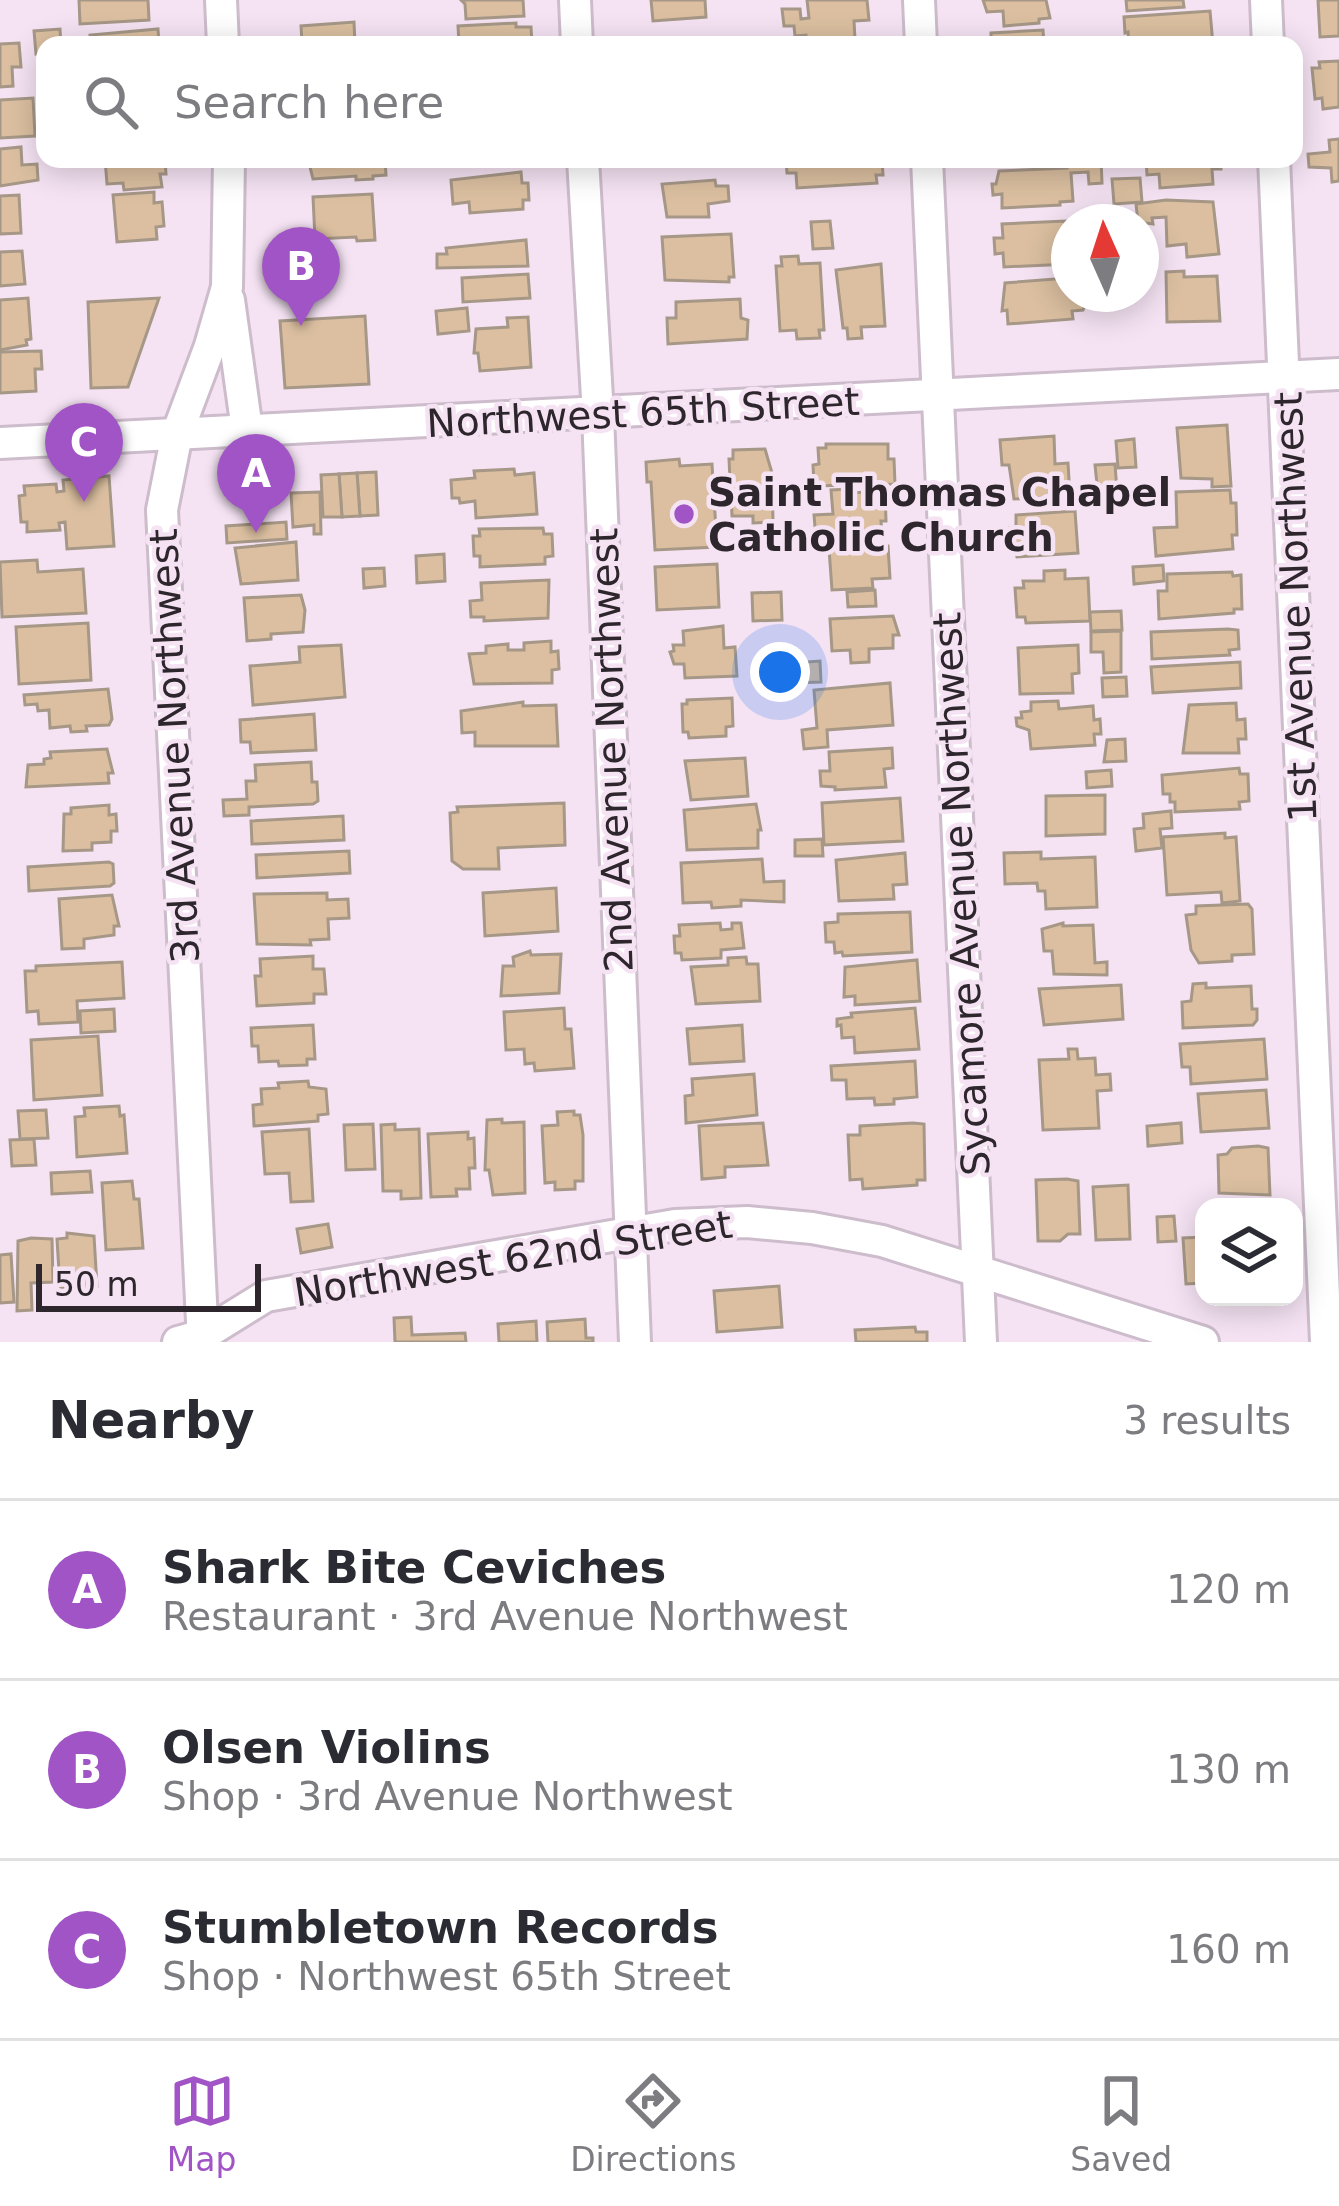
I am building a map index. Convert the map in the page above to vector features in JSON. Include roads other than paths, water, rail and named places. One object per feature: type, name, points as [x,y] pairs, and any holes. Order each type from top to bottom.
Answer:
[{"type":"street","points":[[221,0],[223,36]]},
{"type":"street","points":[[574,0],[576,36]]},
{"type":"street","points":[[919,0],[921,36]]},
{"type":"street","points":[[1266,0],[1268,36]]},
{"type":"street","name":"3rd Avenue Northwest","points":[[195,1340],[162,510],[177,434],[227,287],[229,168]]},
{"type":"street","name":"2nd Avenue Northwest","points":[[584,168],[598,415],[635,1342]]},
{"type":"street","name":"Sycamore Avenue Northwest","points":[[927,168],[981,1342]]},
{"type":"street","name":"1st Avenue Northwest","points":[[1274,168],[1326,1342]]},
{"type":"street","points":[[227,287],[247,430]]},
{"type":"street","name":"Northwest 65th Street","points":[[0,443],[1339,374]]},
{"type":"street","name":"Northwest 62nd Street","points":[[195,1340],[266,1296],[710,1222],[779,1224],[881,1240],[1203,1342]]},
{"type":"place","name":"Olsen Violins","points":[[301,326]]},
{"type":"place","name":"Stumbletown Records","points":[[84,502]]},
{"type":"place","name":"Saint Thomas Chapel Catholic Church","points":[[684,514]]},
{"type":"place","name":"Shark Bite Ceviches","points":[[256,533]]}]
